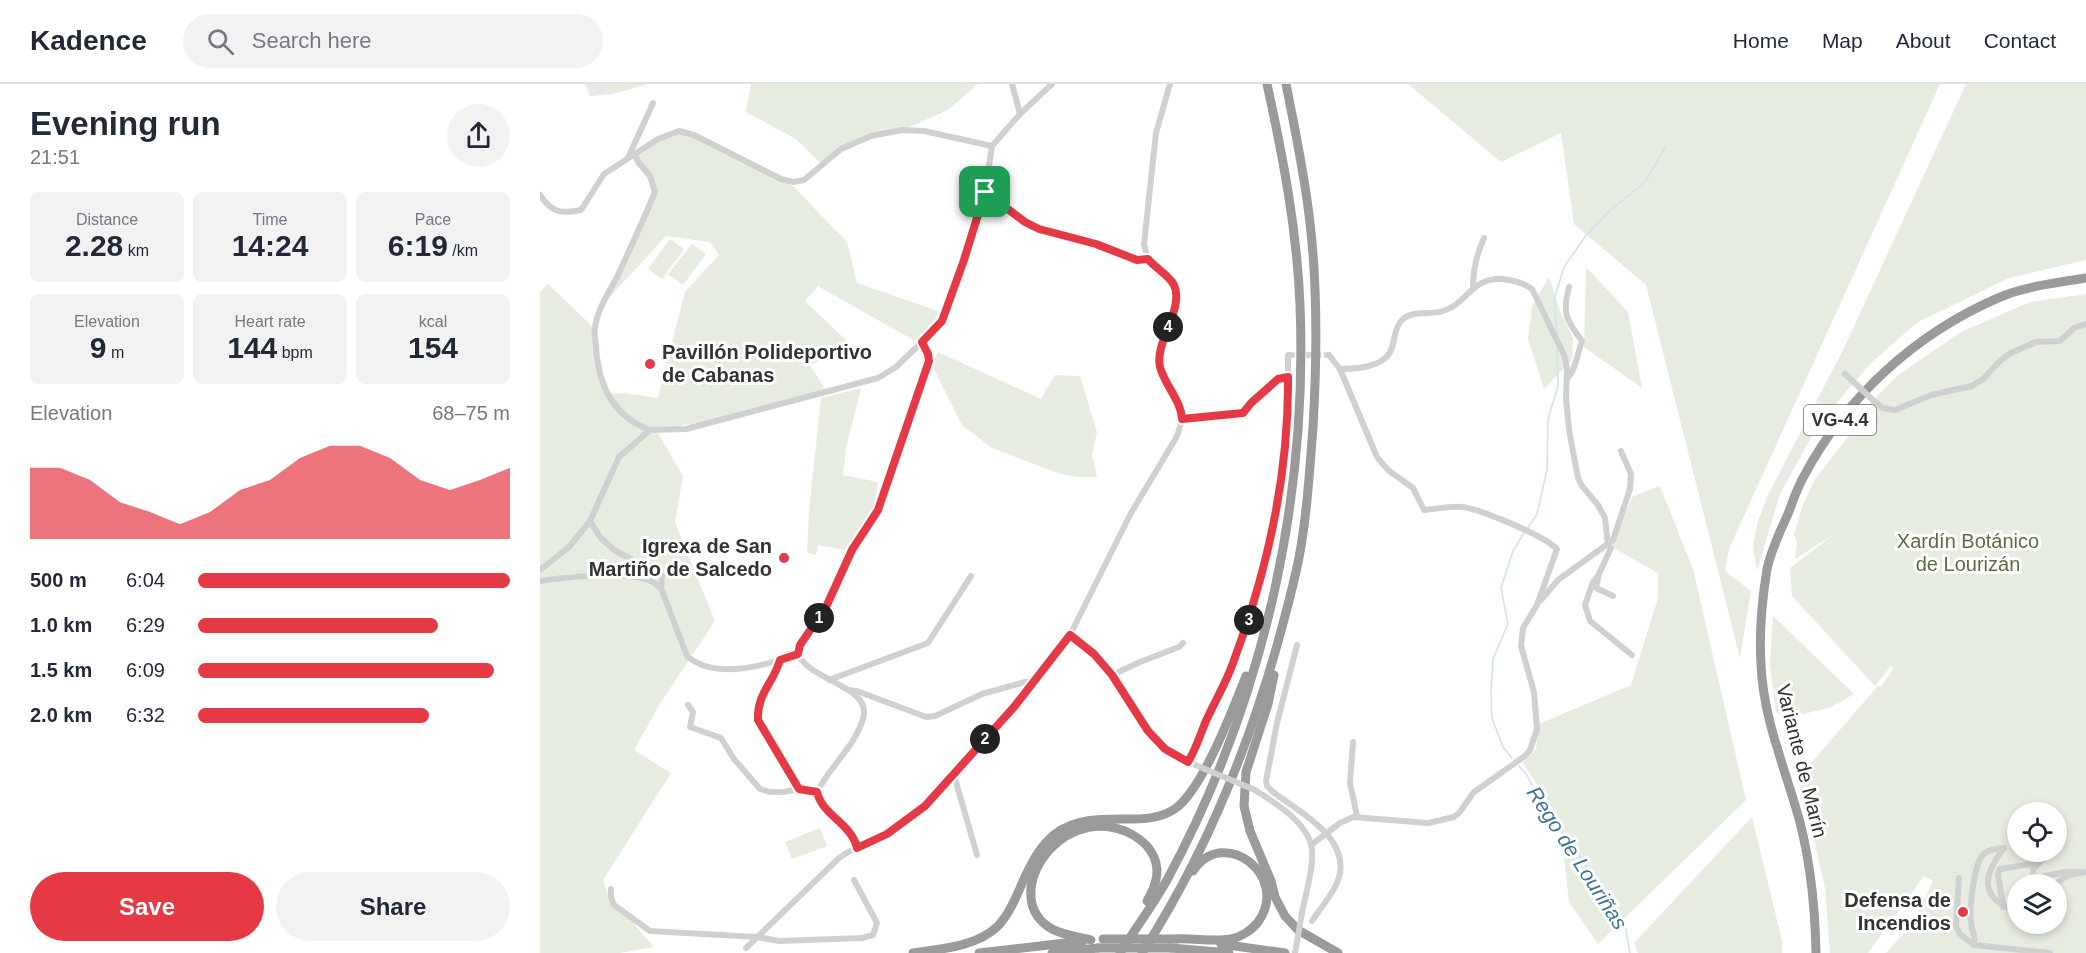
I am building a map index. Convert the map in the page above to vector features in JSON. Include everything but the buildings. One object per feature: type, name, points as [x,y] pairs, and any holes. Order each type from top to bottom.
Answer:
[{"type":"highway","points":[[1119,953],[1165,883],[1191,833],[1229,744],[1266,630],[1286,539],[1297,452],[1301,393],[1300,305],[1296,247],[1284,161],[1268,84]]},
{"type":"highway","points":[[1286,84],[1311,224],[1316,381],[1308,498],[1302,540],[1268,704],[1246,772],[1244,806],[1250,831],[1284,916],[1298,930],[1338,953]]},
{"type":"highway","name":"Variante de Marín","points":[[1816,953],[1815,911],[1809,865],[1796,807],[1770,727],[1761,663],[1761,632],[1767,567],[1803,477],[1837,423],[1872,383],[1901,356],[1946,325],[1999,297],[2056,282],[2086,278]]},
{"type":"highway","points":[[1174,901],[1229,789],[1266,685],[1292,591]]},
{"type":"highway","points":[[913,953],[962,945],[977,940],[997,927],[1015,900],[1037,853],[1062,829],[1092,820],[1155,818],[1178,806],[1192,790],[1213,752],[1266,630]]},
{"type":"highway","points":[[1092,940],[1059,932],[1042,921],[1035,912],[1033,883],[1041,859],[1063,837],[1086,827],[1116,827],[1138,837],[1146,845],[1158,870],[1152,893],[1119,953]]},
{"type":"highway","points":[[1052,953],[1085,949],[1098,948],[1176,942],[1226,939],[1245,933],[1256,925],[1264,914],[1267,902],[1267,890],[1259,872],[1246,858],[1235,854],[1213,855],[1196,867],[1174,901],[1142,953]]},
{"type":"highway","points":[[979,953],[1103,939],[1176,942],[1285,953]]},
{"type":"highway","points":[[1176,942],[1200,951],[1228,953]]},
{"type":"highway","points":[[1070,953],[1085,949]]},
{"type":"street","points":[[1012,84],[1020,114]]},
{"type":"street","points":[[635,154],[638,162],[650,176],[655,192],[594,328],[597,361],[606,394],[617,408],[637,425],[650,430],[686,429],[870,380],[896,367],[942,321],[985,192],[992,146],[1020,114],[1052,84]]},
{"type":"street","points":[[746,948],[839,858],[887,834],[914,816],[1014,707],[1070,635],[1120,535],[1176,438],[1182,419],[1179,406],[1165,380],[1159,361],[1176,301],[1176,289],[1171,280],[1148,259],[1144,244],[1156,133],[1170,84]]},
{"type":"street","points":[[627,159],[653,103]]},
{"type":"street","points":[[540,195],[547,205],[563,213],[581,210],[604,174],[658,139],[679,131],[792,182],[804,180],[841,149],[872,136],[902,130],[924,131],[992,146]]},
{"type":"street","points":[[985,192],[1025,222],[1039,229],[1096,244],[1137,260],[1148,259]]},
{"type":"street","points":[[1473,288],[1473,270],[1477,252],[1484,238]]},
{"type":"street","points":[[1340,369],[1361,368],[1383,359],[1390,353],[1402,320],[1413,314],[1428,314],[1446,310],[1482,281],[1512,280],[1532,289],[1563,351],[1568,378],[1566,398],[1569,430],[1578,478],[1605,518],[1608,545],[1611,548],[1593,582],[1585,605],[1590,621],[1632,655]]},
{"type":"street","points":[[1568,378],[1574,371],[1575,360],[1582,341],[1567,321],[1566,299],[1569,287]]},
{"type":"street","points":[[1845,374],[1883,408],[1895,410],[1931,395],[1972,386],[2011,353],[2036,342],[2060,341],[2074,328],[2086,324]]},
{"type":"street","points":[[798,654],[800,645],[826,607],[852,550],[878,510],[929,361],[922,342]]},
{"type":"street","points":[[1188,762],[1232,666],[1249,619],[1281,481],[1288,418],[1288,355],[1292,354]]},
{"type":"street","points":[[1329,355],[1340,369],[1377,458],[1388,470],[1413,488],[1425,510],[1463,507],[1530,532],[1557,549],[1537,605]]},
{"type":"street","points":[[1182,419],[1243,413],[1278,379],[1288,377]]},
{"type":"street","points":[[540,570],[569,547],[590,521],[619,457],[650,430]]},
{"type":"street","points":[[1311,845],[1340,823],[1357,816],[1428,823],[1454,817],[1474,792],[1525,756],[1530,750],[1537,729],[1536,711],[1534,692],[1521,646],[1523,628],[1537,605],[1558,580],[1613,540],[1630,489],[1631,474],[1621,451]]},
{"type":"street","points":[[590,521],[600,537],[614,550],[662,576],[662,588],[687,656],[692,660],[721,669],[749,667],[798,654]]},
{"type":"street","points":[[1599,574],[1596,588],[1613,596]]},
{"type":"street","points":[[829,680],[928,643],[971,576]]},
{"type":"street","points":[[540,581],[577,577],[640,578],[648,579],[662,588]]},
{"type":"street","points":[[1070,635],[1094,654],[1112,675],[1148,731],[1165,749],[1188,762],[1255,790],[1304,829],[1311,845],[1311,859],[1295,953]]},
{"type":"street","points":[[1112,675],[1179,647],[1183,643]]},
{"type":"street","points":[[1297,645],[1277,723],[1266,781],[1267,786],[1273,792],[1332,838],[1338,849],[1340,874],[1329,896],[1312,921]]},
{"type":"street","points":[[798,654],[809,668],[849,690],[862,700],[865,711],[852,743],[817,792]]},
{"type":"street","points":[[780,660],[760,698],[758,720],[799,789]]},
{"type":"street","points":[[849,690],[926,717],[935,716],[982,694],[1025,682],[1033,682]]},
{"type":"street","points":[[688,705],[693,712],[690,727],[721,738],[734,759],[760,789],[783,792],[799,789],[817,792]]},
{"type":"street","points":[[1353,742],[1350,783],[1357,816]]},
{"type":"street","points":[[954,775],[977,855]]},
{"type":"street","points":[[817,792],[820,801],[853,835],[857,848]]},
{"type":"street","points":[[1974,945],[1976,933],[1971,924],[1977,868],[1982,856],[1992,849],[2004,848],[1990,868],[1989,889],[1993,900],[2007,908]]},
{"type":"street","points":[[2037,863],[2033,869],[2034,878],[2066,872],[2083,872]]},
{"type":"street","points":[[2003,907],[1998,874],[2000,869],[2037,863]]},
{"type":"street","points":[[2067,876],[2083,872]]},
{"type":"street","points":[[1959,878],[1956,927],[1960,934],[1974,945],[2050,953]]},
{"type":"street","points":[[611,889],[614,905],[650,931],[779,941],[862,938],[873,935],[877,923],[854,880]]},
{"type":"green space","points":[[585,84],[649,84],[612,94],[590,96]]},
{"type":"green space","points":[[751,84],[978,84],[948,110],[902,130],[871,136],[841,149],[822,165],[796,139],[746,112]]},
{"type":"green space","points":[[1408,84],[1940,84],[1729,549],[1725,571],[1751,591],[1740,658],[1646,285],[1574,224],[1561,133],[1501,162]]},
{"type":"green space","points":[[1966,84],[2086,84],[2086,260],[2009,278],[1918,322],[1871,363],[1819,423],[1780,494],[1757,571],[1753,546],[1758,521],[1768,495],[1844,348]]},
{"type":"green space","points":[[679,131],[794,187],[847,242],[857,283],[938,311],[934,324],[915,341],[818,286],[805,301],[851,345],[810,365],[827,392],[725,418],[656,430],[683,476],[675,523],[715,621],[661,702],[634,750],[671,773],[603,880],[612,907],[633,923],[654,947],[619,953],[540,953],[540,292],[548,284],[594,328],[606,394],[624,393],[658,398],[685,292],[719,255],[710,242],[666,236],[604,303],[655,192],[635,154]]},
{"type":"green space","points":[[670,239],[684,249],[662,279],[648,269]]},
{"type":"green space","points":[[692,244],[706,254],[683,285],[668,274]]},
{"type":"green space","points":[[1586,267],[1628,312],[1642,388],[1584,347]]},
{"type":"green space","points":[[1549,277],[1562,316],[1573,338],[1572,360],[1544,389],[1528,339],[1532,306]]},
{"type":"green space","name":"Xardín Botánico de Lourizán","points":[[2086,294],[2086,953],[1886,953],[1912,924],[1933,881],[1924,876],[1868,953],[1830,953],[1825,888],[1798,778],[1878,686],[1881,687],[1894,667],[1890,667],[1875,686],[1792,596],[1790,568],[1833,535],[1795,559],[1797,542],[1794,535],[1802,507],[1815,479],[1861,421],[1857,417],[1897,376],[1961,332],[2030,302]]},
{"type":"green space","points":[[938,352],[1041,399],[1055,375],[1080,376],[1097,432],[1092,455],[1097,477],[1076,477],[1058,473],[992,448],[962,425],[932,365]]},
{"type":"green space","points":[[861,388],[846,448],[843,475],[878,482],[874,511],[844,550],[818,545],[816,555],[807,552],[821,398]]},
{"type":"green space","points":[[1660,486],[1693,569],[1746,800],[1598,944],[1569,902],[1560,820],[1523,763],[1536,749],[1539,724],[1631,685],[1658,598],[1658,573],[1612,547],[1632,497]]},
{"type":"green space","points":[[1773,616],[1854,694],[1831,707],[1788,718],[1776,712],[1770,665]]},
{"type":"green space","points":[[1752,817],[1782,941],[1782,953],[1638,953],[1634,943]]},
{"type":"green space","points":[[820,828],[827,846],[792,859],[785,842]]},
{"type":"waterway","name":"Rego de Louriñas","points":[[1557,333],[1554,300],[1564,267],[1585,237],[1608,212],[1645,182],[1665,148]]},
{"type":"waterway","name":"Rego de Louriñas","points":[[1527,529],[1537,514],[1547,470],[1548,419],[1558,386],[1557,349]]},
{"type":"waterway","name":"Rego de Louriñas","points":[[1512,758],[1503,747],[1492,718],[1491,693],[1493,659],[1508,624],[1501,588],[1513,551],[1524,533]]},
{"type":"waterway","name":"Rego de Louriñas","points":[[1519,766],[1527,775],[1545,812],[1572,844],[1625,925],[1630,953]]},
{"type":"tunnel","points":[[1297,355],[1329,355]]},
{"type":"place","name":"Pavillón Polideportivo de Cabanas","points":[[650,364]]},
{"type":"place","name":"Igrexa de San Martiño de Salcedo","points":[[784,558]]},
{"type":"place","name":"Defensa de Incendios","points":[[1963,912]]},
{"type":"route","points":[[985,192],[1025,222],[1039,229],[1096,244],[1137,260],[1148,259],[1171,280],[1177,295],[1159,361],[1165,380],[1179,406],[1182,419],[1243,413],[1278,379],[1288,377],[1288,418],[1281,481],[1249,619],[1232,666],[1188,762],[1165,749],[1148,731],[1112,675],[1094,654],[1070,635],[1014,707],[925,806],[887,834],[857,848],[853,835],[820,801],[817,792],[799,789],[758,720],[760,698],[780,660],[798,654],[800,645],[826,607],[852,550],[878,510],[929,361],[922,342],[942,321],[985,192]]}]
